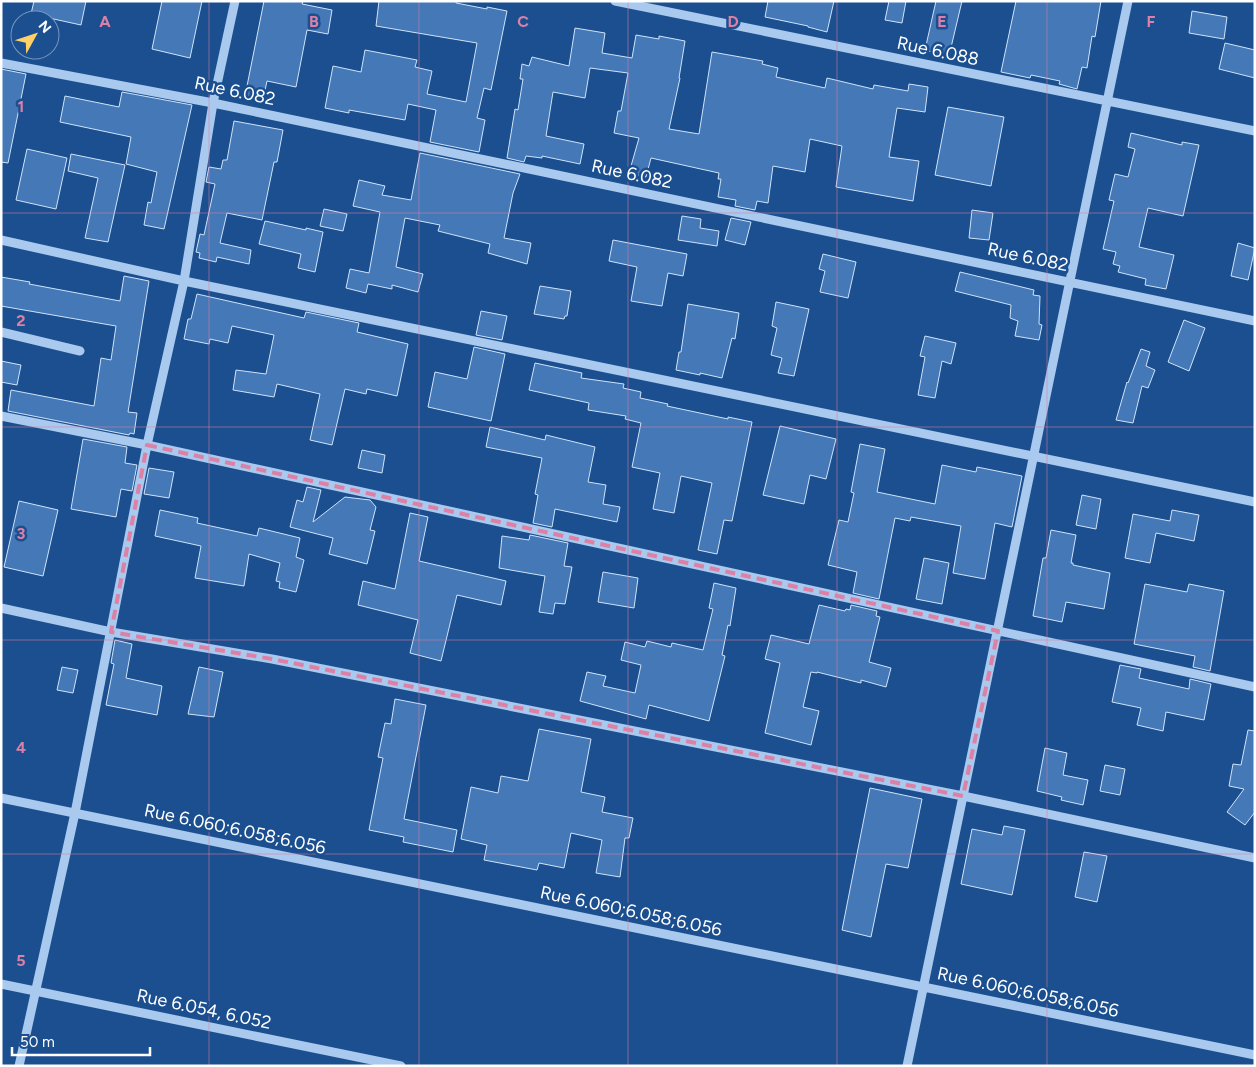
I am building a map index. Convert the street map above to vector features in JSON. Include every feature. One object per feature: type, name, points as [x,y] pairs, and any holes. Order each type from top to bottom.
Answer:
[{"type":"street","points":[[20,1066],[75,813],[147,445],[184,281],[213,103],[234,1]]},
{"type":"street","name":"Rue 6.088","points":[[615,1],[1255,131]]},
{"type":"street","points":[[907,1066],[1128,1]]},
{"type":"street","name":"Rue 6.082","points":[[1,62],[213,103],[1255,321]]},
{"type":"street","points":[[1,240],[184,281],[1255,502]]},
{"type":"street","points":[[1,332],[80,351]]},
{"type":"street","points":[[1,416],[147,445],[1255,687]]},
{"type":"street","points":[[1,608],[111,632],[272,659],[963,796],[1255,858]]},
{"type":"street","name":"Rue 6.060;6.058;6.056","points":[[1,798],[1255,1055]]},
{"type":"street","name":"Rue 6.054, 6.052","points":[[1,984],[401,1066]]},
{"type":"highlighted area","points":[[147,445],[998,631],[963,796],[272,659],[111,632]]},
{"type":"building","points":[[34,1],[86,1],[81,25],[60,20],[60,10],[32,10]]},
{"type":"building","points":[[162,1],[202,1],[190,58],[152,49]]},
{"type":"building","points":[[264,1],[303,1],[302,4],[332,10],[328,34],[307,30],[296,87],[267,81],[263,100],[245,96]]},
{"type":"building","points":[[379,1],[456,1],[456,3],[507,11],[491,90],[484,88],[477,118],[485,120],[479,152],[430,142],[436,110],[408,104],[405,120],[349,110],[349,113],[325,108],[333,66],[361,72],[365,50],[417,60],[415,67],[432,71],[427,94],[466,102],[477,43],[376,26]]},
{"type":"building","points":[[768,1],[834,1],[827,32],[765,17]]},
{"type":"building","points":[[889,1],[906,1],[902,23],[885,20]]},
{"type":"building","points":[[936,1],[962,1],[949,56],[925,50]]},
{"type":"building","points":[[1016,1],[1101,1],[1095,37],[1092,36],[1087,68],[1082,67],[1077,89],[1059,84],[1060,81],[1031,75],[1030,78],[1001,72]]},
{"type":"building","points":[[1192,11],[1227,17],[1224,39],[1189,33]]},
{"type":"building","points":[[575,28],[605,33],[602,53],[632,58],[636,35],[659,39],[659,36],[685,41],[680,78],[669,129],[699,134],[712,52],[763,61],[762,64],[778,68],[776,77],[825,88],[827,78],[873,89],[874,85],[908,91],[909,84],[928,87],[925,112],[897,108],[889,157],[919,161],[913,201],[836,187],[842,146],[810,139],[805,172],[773,166],[768,203],[757,201],[755,210],[735,206],[736,200],[718,197],[721,179],[718,179],[719,173],[651,158],[646,177],[629,173],[639,138],[614,133],[618,111],[621,111],[628,73],[590,68],[585,98],[553,92],[546,136],[584,144],[580,164],[542,156],[542,158],[526,156],[524,162],[507,158],[515,109],[518,110],[523,79],[520,79],[522,64],[529,66],[532,57],[569,66]]},
{"type":"building","points":[[1225,43],[1255,50],[1255,78],[1219,69]]},
{"type":"building","points":[[1,69],[26,74],[8,163],[1,162]]},
{"type":"building","points":[[122,92],[192,105],[164,229],[144,225],[148,202],[151,203],[157,172],[126,164],[131,137],[60,122],[65,96],[119,107]]},
{"type":"building","points":[[948,107],[1004,117],[991,186],[935,175]]},
{"type":"building","points":[[234,121],[283,130],[262,220],[227,213],[220,243],[251,250],[249,264],[217,257],[216,262],[199,258],[200,253],[196,252],[200,234],[204,235],[215,184],[206,182],[209,167],[221,169],[223,160],[227,160]]},
{"type":"building","points":[[1131,133],[1182,145],[1182,142],[1199,145],[1183,216],[1148,208],[1139,247],[1174,255],[1166,289],[1145,285],[1146,279],[1118,272],[1120,266],[1113,264],[1116,252],[1103,249],[1114,201],[1109,200],[1115,174],[1128,177],[1135,149],[1128,147]]},
{"type":"building","points":[[27,149],[67,158],[56,209],[16,200]]},
{"type":"building","points":[[420,153],[520,174],[513,193],[504,238],[531,243],[527,264],[488,253],[490,244],[438,231],[440,225],[405,218],[396,267],[423,274],[418,292],[392,285],[392,289],[368,284],[366,293],[346,288],[350,269],[369,273],[380,212],[353,206],[359,180],[385,186],[382,195],[411,200]]},
{"type":"building","points":[[71,154],[125,165],[108,242],[85,238],[98,178],[68,171]]},
{"type":"building","points":[[324,209],[347,214],[343,231],[320,226]]},
{"type":"building","points":[[972,210],[993,213],[989,240],[969,238]]},
{"type":"building","points":[[682,216],[701,219],[700,228],[719,231],[717,246],[678,240]]},
{"type":"building","points":[[731,218],[751,222],[745,245],[725,240]]},
{"type":"building","points":[[265,221],[323,232],[315,272],[298,268],[301,254],[259,244]]},
{"type":"building","points":[[613,240],[687,254],[683,276],[668,273],[662,306],[631,301],[637,267],[609,261]]},
{"type":"building","points":[[1238,243],[1255,248],[1248,280],[1231,276]]},
{"type":"building","points":[[823,254],[856,262],[848,298],[820,292],[825,271],[819,269]]},
{"type":"building","points":[[960,272],[1034,290],[1033,295],[1040,296],[1039,324],[1042,325],[1039,340],[1015,336],[1018,321],[1010,318],[1011,305],[955,291]]},
{"type":"building","points":[[124,276],[149,281],[128,412],[137,413],[134,434],[130,433],[129,435],[8,411],[11,390],[94,406],[101,358],[111,360],[116,326],[1,306],[1,277],[120,301]]},
{"type":"building","points":[[540,286],[571,291],[567,316],[564,319],[534,314]]},
{"type":"building","points":[[197,294],[304,318],[306,312],[359,323],[357,332],[408,344],[397,396],[367,389],[366,394],[345,389],[332,445],[310,440],[320,394],[277,384],[274,397],[233,390],[236,370],[266,374],[274,335],[232,326],[228,343],[210,339],[209,344],[184,339],[188,319],[191,319]]},
{"type":"building","points":[[776,302],[809,309],[794,376],[778,373],[782,358],[771,355],[777,328],[772,326]]},
{"type":"building","points":[[688,304],[739,313],[735,339],[732,338],[722,378],[676,370],[679,352],[681,352]]},
{"type":"building","points":[[481,311],[507,316],[502,340],[476,335]]},
{"type":"building","points":[[1184,320],[1205,328],[1189,371],[1168,362]]},
{"type":"building","points":[[925,336],[956,343],[951,364],[942,361],[935,398],[918,395],[925,357],[920,356]]},
{"type":"building","points":[[474,347],[505,354],[491,421],[428,407],[435,372],[467,379]]},
{"type":"building","points":[[1141,349],[1150,352],[1146,366],[1155,370],[1148,388],[1142,386],[1133,423],[1116,420],[1127,382]]},
{"type":"building","points":[[1,361],[21,365],[17,385],[1,382]]},
{"type":"building","points":[[535,363],[582,373],[581,378],[624,384],[623,388],[641,392],[640,398],[668,404],[667,406],[752,422],[732,521],[724,520],[717,554],[698,550],[712,483],[681,476],[674,513],[653,509],[660,473],[632,467],[641,423],[625,419],[626,416],[588,410],[589,403],[529,390]]},
{"type":"building","points":[[780,426],[836,439],[826,479],[810,475],[804,504],[763,495]]},
{"type":"building","points":[[490,427],[545,440],[546,435],[595,447],[588,482],[606,485],[603,504],[620,507],[617,522],[555,509],[552,527],[533,523],[538,495],[535,494],[542,458],[486,447]]},
{"type":"building","points":[[83,439],[127,447],[125,463],[137,465],[132,491],[121,489],[116,517],[71,509]]},
{"type":"building","points":[[860,444],[885,449],[877,492],[935,504],[942,465],[976,472],[977,467],[1022,476],[1012,527],[995,523],[985,579],[953,573],[961,526],[911,517],[910,521],[895,518],[879,599],[853,593],[857,572],[828,565],[839,520],[848,522],[854,493],[851,492]]},
{"type":"building","points":[[362,450],[385,455],[382,473],[358,468]]},
{"type":"building","points":[[149,468],[174,472],[169,498],[144,494]]},
{"type":"building","points":[[307,487],[321,490],[313,522],[345,497],[370,500],[376,507],[370,530],[375,531],[367,564],[329,554],[333,538],[290,527],[297,500],[303,502]]},
{"type":"building","points":[[1082,495],[1101,499],[1096,529],[1076,525]]},
{"type":"building","points":[[19,501],[58,510],[43,576],[4,567]]},
{"type":"building","points":[[160,510],[198,518],[197,523],[257,536],[259,528],[300,538],[296,557],[304,560],[296,592],[279,588],[280,582],[276,581],[280,563],[249,554],[244,586],[195,578],[201,546],[155,536]]},
{"type":"building","points":[[1172,510],[1199,515],[1194,541],[1156,533],[1150,563],[1125,558],[1133,514],[1170,521]]},
{"type":"building","points":[[410,513],[428,517],[419,561],[506,581],[501,605],[457,595],[441,661],[410,653],[418,620],[358,605],[363,581],[395,589]]},
{"type":"building","points":[[1051,530],[1076,535],[1071,563],[1073,565],[1110,573],[1104,609],[1066,602],[1062,622],[1033,616],[1043,558],[1046,558]]},
{"type":"building","points":[[530,535],[568,543],[564,566],[572,567],[565,604],[555,603],[553,614],[539,612],[545,576],[499,568],[502,536],[529,540]]},
{"type":"building","points":[[924,558],[949,563],[942,604],[916,599]]},
{"type":"building","points":[[603,572],[638,578],[634,608],[598,602]]},
{"type":"building","points":[[714,583],[736,588],[730,626],[728,625],[722,655],[725,656],[709,721],[649,705],[646,719],[580,701],[587,672],[606,676],[603,686],[635,693],[641,665],[621,660],[625,642],[645,647],[647,641],[671,647],[672,643],[703,650],[713,609],[709,608]]},
{"type":"building","points":[[1145,584],[1187,592],[1189,584],[1224,591],[1210,671],[1193,667],[1195,656],[1134,644]]},
{"type":"building","points":[[819,605],[845,611],[846,609],[850,610],[851,605],[877,611],[876,616],[880,617],[869,662],[891,668],[886,687],[861,680],[861,683],[811,672],[803,707],[819,711],[811,745],[765,733],[780,663],[765,659],[771,635],[809,644]]},
{"type":"building","points":[[115,640],[132,644],[126,678],[162,686],[157,715],[106,705],[114,664],[111,663]]},
{"type":"building","points":[[1120,665],[1141,669],[1139,678],[1189,689],[1190,679],[1211,684],[1204,720],[1166,712],[1163,731],[1137,725],[1141,708],[1112,702]]},
{"type":"building","points":[[62,667],[78,670],[73,693],[57,690]]},
{"type":"building","points":[[199,667],[223,672],[214,717],[188,714]]},
{"type":"building","points":[[395,699],[426,705],[404,819],[457,830],[453,852],[403,842],[404,837],[369,830],[383,758],[378,757],[385,723],[391,724]]},
{"type":"building","points":[[539,729],[591,739],[581,792],[605,797],[602,812],[633,818],[629,838],[625,838],[620,877],[596,873],[602,840],[571,833],[564,868],[539,863],[537,870],[484,860],[487,845],[461,839],[471,787],[498,793],[501,776],[528,781]]},
{"type":"building","points":[[1248,730],[1255,731],[1255,812],[1245,825],[1227,812],[1244,789],[1229,786],[1233,764],[1241,765]]},
{"type":"building","points":[[1045,748],[1067,753],[1063,775],[1088,780],[1083,805],[1061,800],[1062,797],[1037,791]]},
{"type":"building","points":[[1105,765],[1125,769],[1120,795],[1100,791]]},
{"type":"building","points":[[870,788],[922,799],[908,868],[886,864],[871,937],[842,930]]},
{"type":"building","points":[[1004,826],[1025,830],[1012,895],[961,884],[972,829],[1002,835]]},
{"type":"building","points":[[1084,852],[1107,856],[1097,902],[1075,897]]}]
